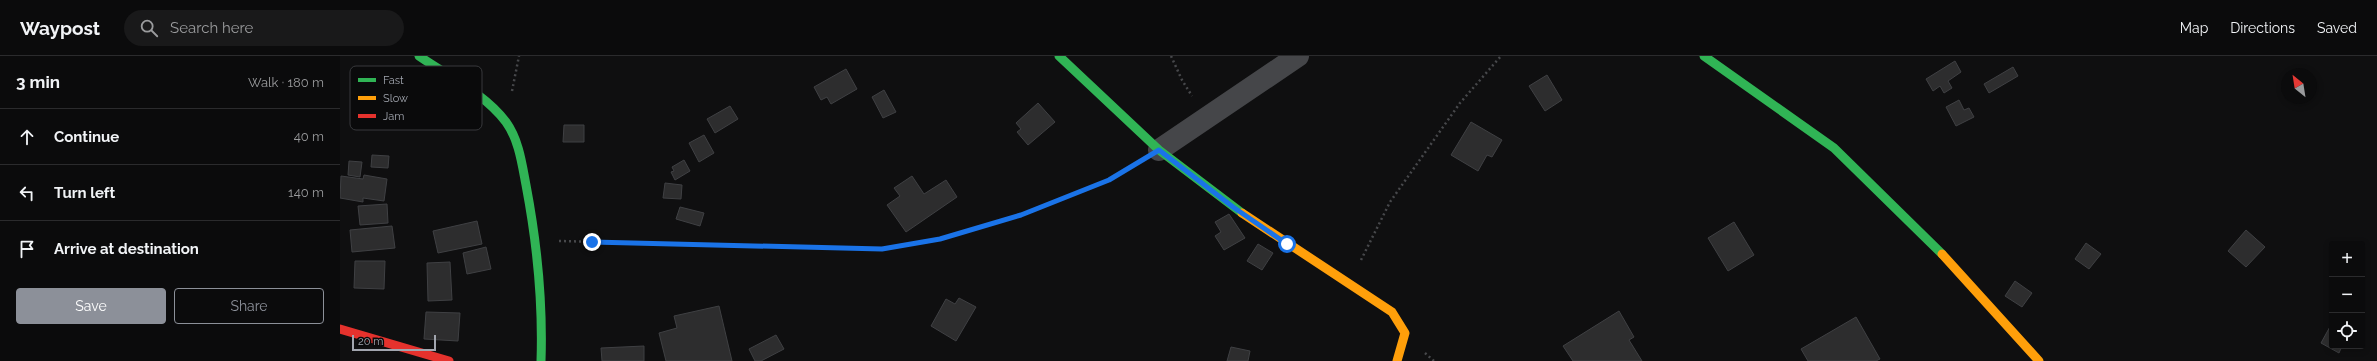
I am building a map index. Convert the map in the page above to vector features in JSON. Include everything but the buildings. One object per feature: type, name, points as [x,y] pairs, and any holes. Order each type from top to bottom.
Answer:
[{"type":"street","points":[[419,56],[433,66]]},
{"type":"street","points":[[1059,56],[1159,150],[1233,207],[1287,244],[1349,282],[1392,312],[1405,333],[1397,361]]},
{"type":"street","points":[[1159,150],[1298,56]]},
{"type":"street","points":[[1704,56],[1834,148],[1933,244],[2039,361]]},
{"type":"street","points":[[482,100],[506,122],[520,149],[536,240],[543,324],[541,361]]},
{"type":"street","points":[[340,329],[449,361]]},
{"type":"path","points":[[1171,56],[1182,80],[1206,118]]},
{"type":"path","points":[[1349,282],[1390,202],[1460,103],[1500,56]]},
{"type":"path","points":[[536,240],[882,249],[940,239],[1021,215],[1109,180],[1159,150]]},
{"type":"traffic: fast","points":[[419,56],[435,66]]},
{"type":"traffic: fast","points":[[1059,56],[1159,150],[1242,213]]},
{"type":"traffic: fast","points":[[1704,56],[1834,148],[1942,254]]},
{"type":"traffic: fast","points":[[482,98],[506,122],[517,144],[523,169],[536,251],[540,295],[541,361]]},
{"type":"traffic: slow","points":[[1242,213],[1392,312],[1405,333],[1397,361]]},
{"type":"traffic: slow","points":[[1942,254],[2039,361]]},
{"type":"traffic: jam","points":[[340,329],[449,361]]},
{"type":"route","points":[[592,242],[882,249],[940,239],[1021,215],[1109,180],[1159,150],[1233,207],[1287,244]]}]
